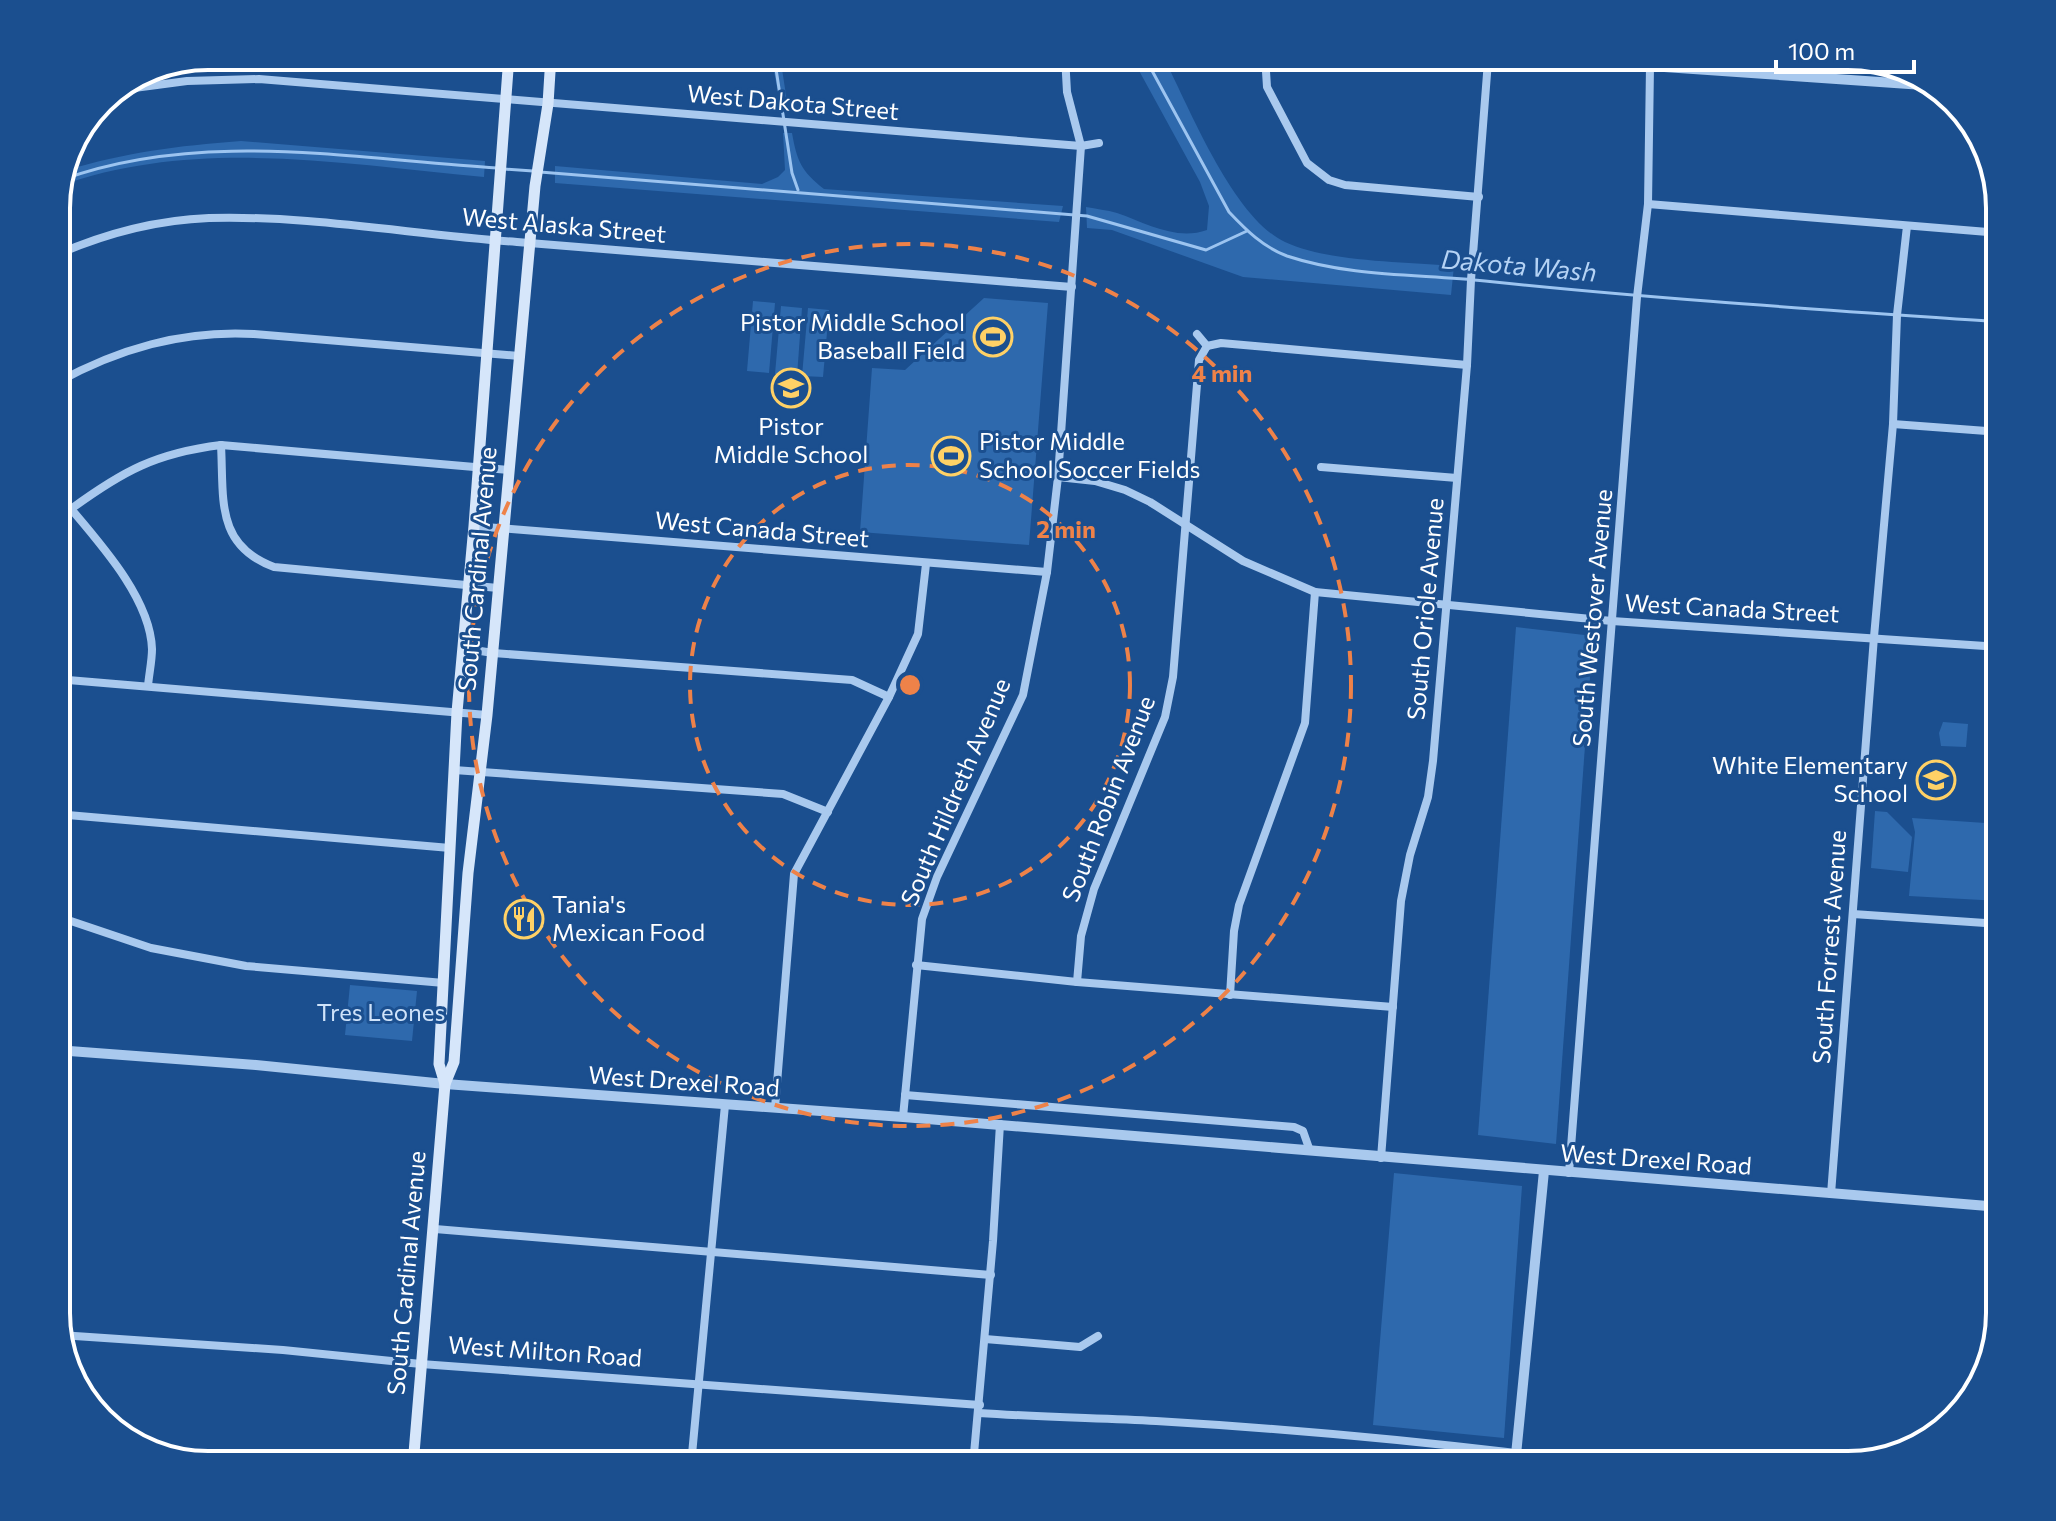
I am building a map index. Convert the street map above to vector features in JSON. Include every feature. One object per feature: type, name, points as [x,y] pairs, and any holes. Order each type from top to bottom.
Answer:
[{"type":"main road","name":"South Cardinal Avenue","points":[[445,1084],[439,1064],[457,712],[508,70]]},
{"type":"main road","name":"South Cardinal Avenue","points":[[414,1451],[445,1084],[454,1062],[535,186],[550,70]]},
{"type":"street","name":"South Hildreth Avenue","points":[[903,1117],[922,919],[937,877],[1023,695],[1047,572],[1058,477],[1081,146],[1067,92],[1066,70]]},
{"type":"street","points":[[1266,70],[1267,87],[1307,163],[1316,172],[1345,185],[1479,197]]},
{"type":"street","name":"South Oriole Avenue","points":[[1381,1158],[1401,901],[1410,855],[1428,797],[1433,761],[1467,365],[1487,70]]},
{"type":"street","name":"South Westover Avenue","points":[[1569,1173],[1637,297],[1648,204],[1650,70]]},
{"type":"street","points":[[1708,70],[1909,84]]},
{"type":"street","name":"West Dakota Street","points":[[144,87],[187,81],[259,79],[1081,146],[1099,143]]},
{"type":"street","points":[[1648,204],[1986,232]]},
{"type":"street","name":"West Alaska Street","points":[[70,249],[137,228],[207,218],[276,220],[494,241],[1072,287]]},
{"type":"street","name":"South Forrest Avenue","points":[[1831,1194],[1893,424],[1897,315],[1907,226]]},
{"type":"street","points":[[70,375],[134,347],[213,334],[254,334],[519,356]]},
{"type":"street","points":[[1197,334],[1207,346],[1221,343],[1467,365]]},
{"type":"street","name":"South Robin Avenue","points":[[1077,982],[1081,936],[1094,889],[1165,717],[1173,677],[1199,360],[1207,346]]},
{"type":"street","points":[[1893,424],[1986,431]]},
{"type":"street","points":[[221,445],[228,525],[238,545],[253,559],[274,567],[498,588]]},
{"type":"street","points":[[148,686],[152,647],[144,614],[129,584],[71,509],[113,478],[153,459],[221,445],[509,470]]},
{"type":"street","points":[[1321,467],[1457,478]]},
{"type":"street","name":"West Canada Street","points":[[1058,477],[1110,485],[1150,502],[1243,561],[1315,592],[1612,621],[1986,646]]},
{"type":"street","name":"West Canada Street","points":[[474,526],[1047,572]]},
{"type":"street","points":[[775,1108],[794,874],[889,697],[918,634],[926,564]]},
{"type":"street","points":[[1230,995],[1239,905],[1305,723],[1315,592]]},
{"type":"street","points":[[462,648],[493,653],[852,680],[889,697]]},
{"type":"street","points":[[70,680],[487,715]]},
{"type":"street","points":[[454,770],[783,794],[828,812]]},
{"type":"street","points":[[70,815],[450,848]]},
{"type":"street","points":[[1853,914],[1986,923]]},
{"type":"street","points":[[70,921],[151,948],[246,966],[444,983]]},
{"type":"street","points":[[916,965],[1077,982],[1393,1007]]},
{"type":"street","name":"West Drexel Road","points":[[70,1051],[445,1084],[1000,1124],[1986,1206]]},
{"type":"street","points":[[905,1095],[1294,1127],[1303,1131],[1310,1151]]},
{"type":"street","points":[[692,1451],[725,1105]]},
{"type":"street","points":[[974,1451],[991,1275],[1000,1124]]},
{"type":"street","points":[[1517,1451],[1544,1171]]},
{"type":"street","points":[[435,1229],[991,1275]]},
{"type":"street","name":"West Milton Road","points":[[73,1336],[698,1383],[1049,1418],[1157,1421],[1433,1443],[1474,1451]]},
{"type":"street","points":[[985,1339],[1080,1347],[1098,1336]]},
{"type":"green space","points":[[774,70],[782,70],[788,108],[781,108]]},
{"type":"green space","points":[[1139,70],[1170,70],[1230,186],[1266,229],[1285,242],[1323,254],[1454,266],[1451,295],[1243,277],[1112,230],[1087,228],[1086,207],[1117,213],[1173,232],[1207,230],[1209,206],[1200,182]]},
{"type":"green space","points":[[1808,70],[1866,71],[1884,75]]},
{"type":"green space","points":[[783,133],[792,133],[801,165],[824,189],[1063,206],[1059,222],[555,183],[555,166],[762,184],[785,170]]},
{"type":"green space","points":[[241,141],[485,161],[484,177],[324,161],[217,158],[164,162],[111,171],[73,182],[77,168],[131,154]]},
{"type":"green space","name":"Pistor Middle School Soccer Fields","points":[[984,298],[1048,303],[1029,545],[860,532],[872,368],[905,370]]},
{"type":"green space","points":[[753,301],[775,303],[769,373],[747,371]]},
{"type":"green space","points":[[781,306],[802,308],[797,376],[775,374]]},
{"type":"green space","points":[[808,308],[829,310],[823,377],[802,376]]},
{"type":"green space","points":[[1516,627],[1593,636],[1556,1144],[1478,1135]]},
{"type":"green space","points":[[1943,722],[1968,724],[1966,747],[1941,746],[1939,733]]},
{"type":"green space","points":[[1875,811],[1887,812],[1912,837],[1908,872],[1871,868]]},
{"type":"green space","points":[[1912,818],[1986,823],[1986,900],[1909,896],[1915,832]]},
{"type":"green space","name":"Tres Leones","points":[[350,985],[417,991],[412,1041],[345,1035]]},
{"type":"green space","points":[[1394,1173],[1522,1186],[1504,1438],[1373,1425]]},
{"type":"waterway","points":[[776,70],[792,173],[798,190]]},
{"type":"waterway","name":"Dakota Wash","points":[[1152,70],[1229,212],[1263,243],[1287,256],[1335,268],[1385,274],[1986,321]]},
{"type":"waterway","points":[[74,176],[114,164],[168,155],[222,151],[332,154],[497,168]]},
{"type":"waterway","points":[[504,169],[533,171]]},
{"type":"waterway","points":[[540,172],[1087,216],[1206,250],[1247,231]]},
{"type":"place","name":"Pistor Middle School Baseball Field","points":[[993,337]]},
{"type":"place","name":"Pistor Middle School","points":[[791,388]]},
{"type":"place","name":"Pistor Middle School Soccer Fields","points":[[951,456]]},
{"type":"place","name":"White Elementary School","points":[[1936,780]]},
{"type":"place","name":"Tania's Mexican Food","points":[[524,919]]}]
